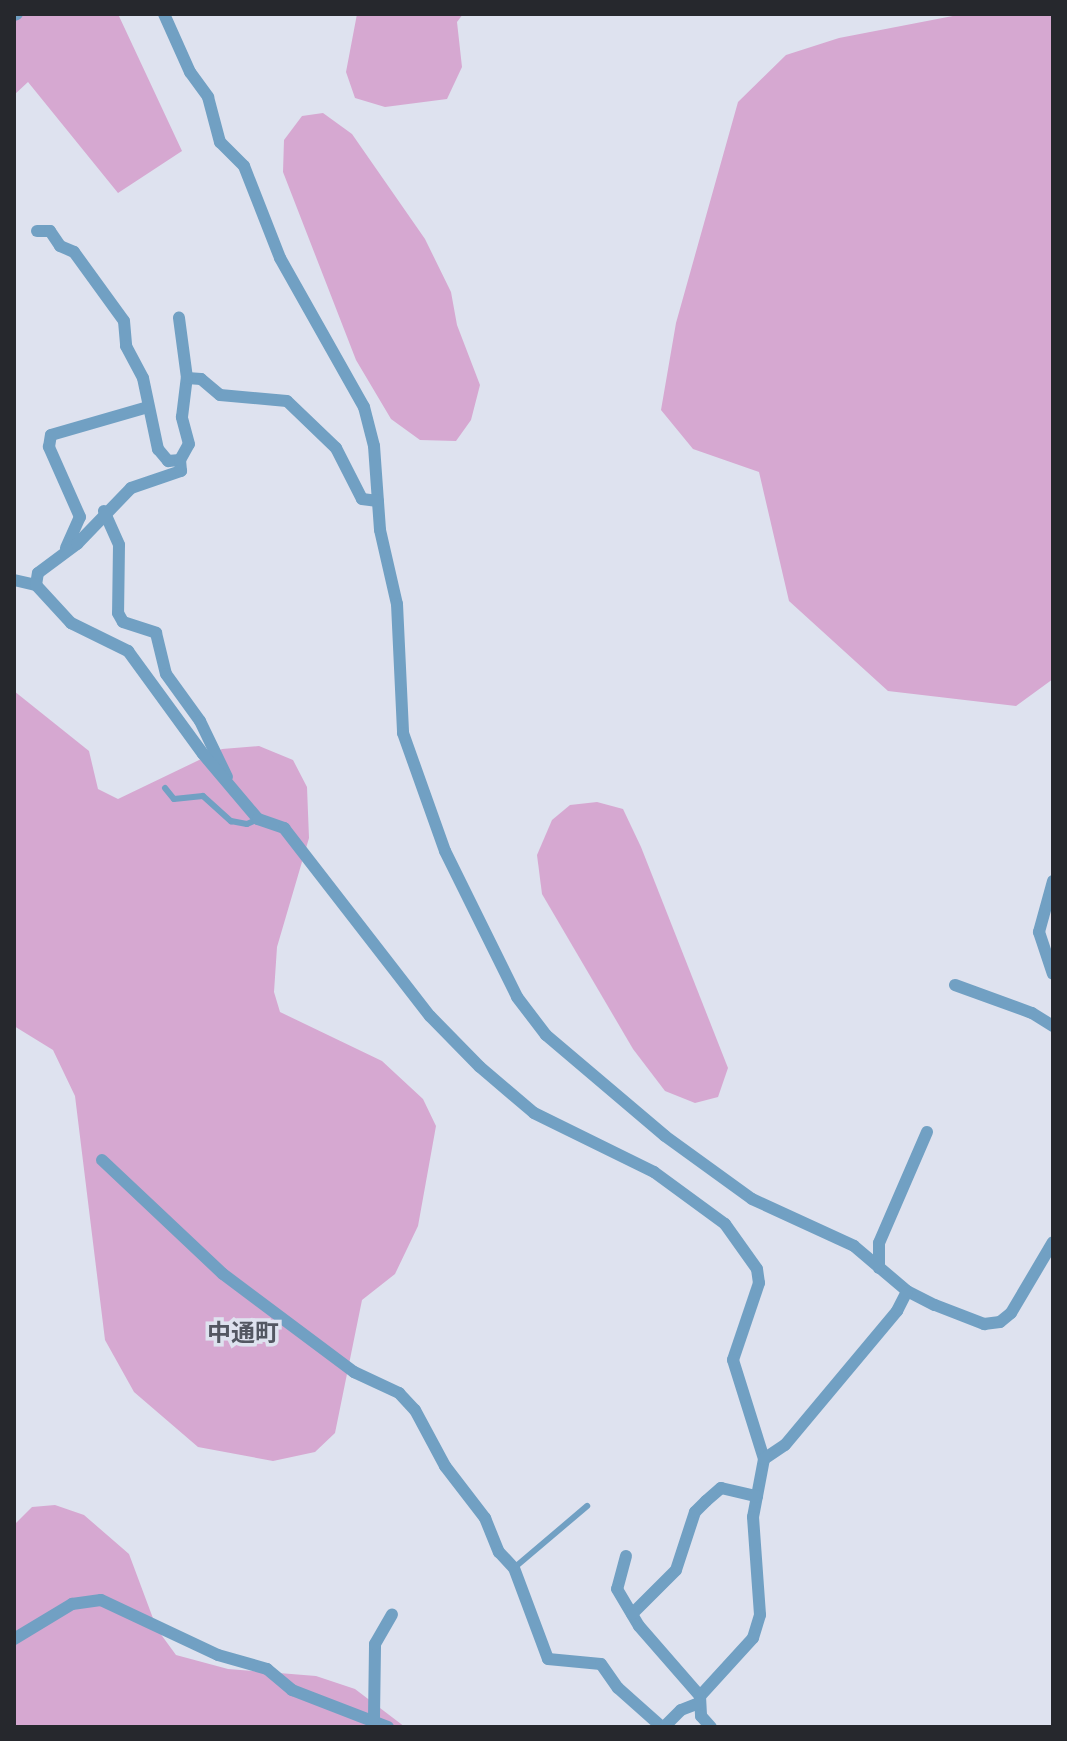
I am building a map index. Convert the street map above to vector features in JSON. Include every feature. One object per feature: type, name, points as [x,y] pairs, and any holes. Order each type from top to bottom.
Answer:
[{"type":"street","points":[[164,14],[190,72],[208,97],[220,142],[244,166],[280,258],[364,407],[374,446],[378,501],[397,604],[403,733],[440,839],[517,997],[546,1035],[665,1136],[752,1199],[854,1246],[907,1291],[984,1324],[1000,1322],[1011,1313],[1053,1242]]},
{"type":"street","points":[[37,231],[50,231],[60,246],[74,252],[124,321],[126,346],[143,378],[158,449],[168,461],[180,460]]},
{"type":"street","points":[[36,585],[38,573],[66,548],[77,544],[104,511],[131,488],[181,471],[180,460],[189,444],[182,417],[187,378],[179,318]]},
{"type":"street","points":[[187,378],[201,379],[220,395],[287,401],[336,448],[362,499],[378,501]]},
{"type":"street","points":[[66,548],[80,517],[49,447],[51,435],[148,407]]},
{"type":"street","points":[[104,511],[119,545],[118,613],[123,622],[156,633],[166,674],[200,721],[229,785]]},
{"type":"street","points":[[14,580],[36,585],[71,623],[128,651],[229,785],[258,819],[284,828],[430,1016],[480,1067],[534,1113],[654,1172],[725,1224],[757,1269],[759,1283],[733,1360],[764,1459],[753,1517],[760,1615],[753,1638],[699,1699],[663,1727],[618,1688],[601,1664],[548,1659],[514,1568],[499,1552],[485,1518],[445,1466],[415,1410],[399,1393],[354,1372],[223,1274],[102,1160]]},
{"type":"street","points":[[1053,881],[1039,932],[1053,974]]},
{"type":"street","points":[[955,985],[1032,1013],[1053,1026]]},
{"type":"street","points":[[879,1268],[879,1243],[927,1132]]},
{"type":"street","points":[[764,1459],[785,1445],[897,1311],[907,1291]]},
{"type":"street","points":[[632,1614],[676,1570],[695,1512],[706,1501],[721,1488],[757,1496]]},
{"type":"street","points":[[626,1556],[617,1589],[632,1614],[699,1699],[711,1727]]},
{"type":"street","points":[[14,1639],[72,1604],[101,1600],[218,1655],[267,1669],[292,1690],[374,1718],[388,1727]]},
{"type":"street","points":[[374,1718],[375,1644],[392,1615]]},
{"type":"lane","points":[[165,788],[174,799],[203,796],[231,821],[247,824],[258,819]]},
{"type":"lane","points":[[514,1568],[587,1506]]},
{"type":"shaded area","points":[[14,14],[118,14],[182,151],[118,193],[28,82],[14,95]]},
{"type":"shaded area","points":[[357,14],[463,14],[457,22],[462,67],[447,99],[385,107],[355,98],[346,72]]},
{"type":"shaded area","points":[[1053,14],[1053,679],[1016,706],[888,691],[789,601],[759,472],[693,449],[661,410],[676,323],[738,102],[786,55],[839,38],[958,15]]},
{"type":"shaded area","points":[[323,113],[352,134],[425,239],[451,292],[457,325],[480,385],[471,420],[456,441],[420,440],[391,419],[356,360],[283,172],[284,140],[302,116]]},
{"type":"shaded area","points":[[14,691],[89,751],[98,789],[118,799],[222,749],[259,746],[293,760],[307,787],[309,838],[277,947],[274,992],[280,1012],[382,1061],[423,1099],[436,1126],[418,1226],[395,1274],[362,1300],[335,1433],[315,1452],[273,1461],[198,1447],[134,1392],[105,1340],[75,1096],[53,1050],[14,1026]]},
{"type":"shaded area","points":[[597,802],[623,809],[641,847],[728,1068],[718,1097],[695,1103],[665,1091],[633,1049],[542,894],[537,855],[552,820],[570,805]]},
{"type":"shaded area","points":[[55,1505],[84,1515],[129,1554],[157,1629],[176,1655],[228,1669],[316,1676],[355,1689],[405,1727],[14,1727],[14,1525],[32,1507]]},
{"type":"district","name":"中通町","points":[[243,1332]]}]
